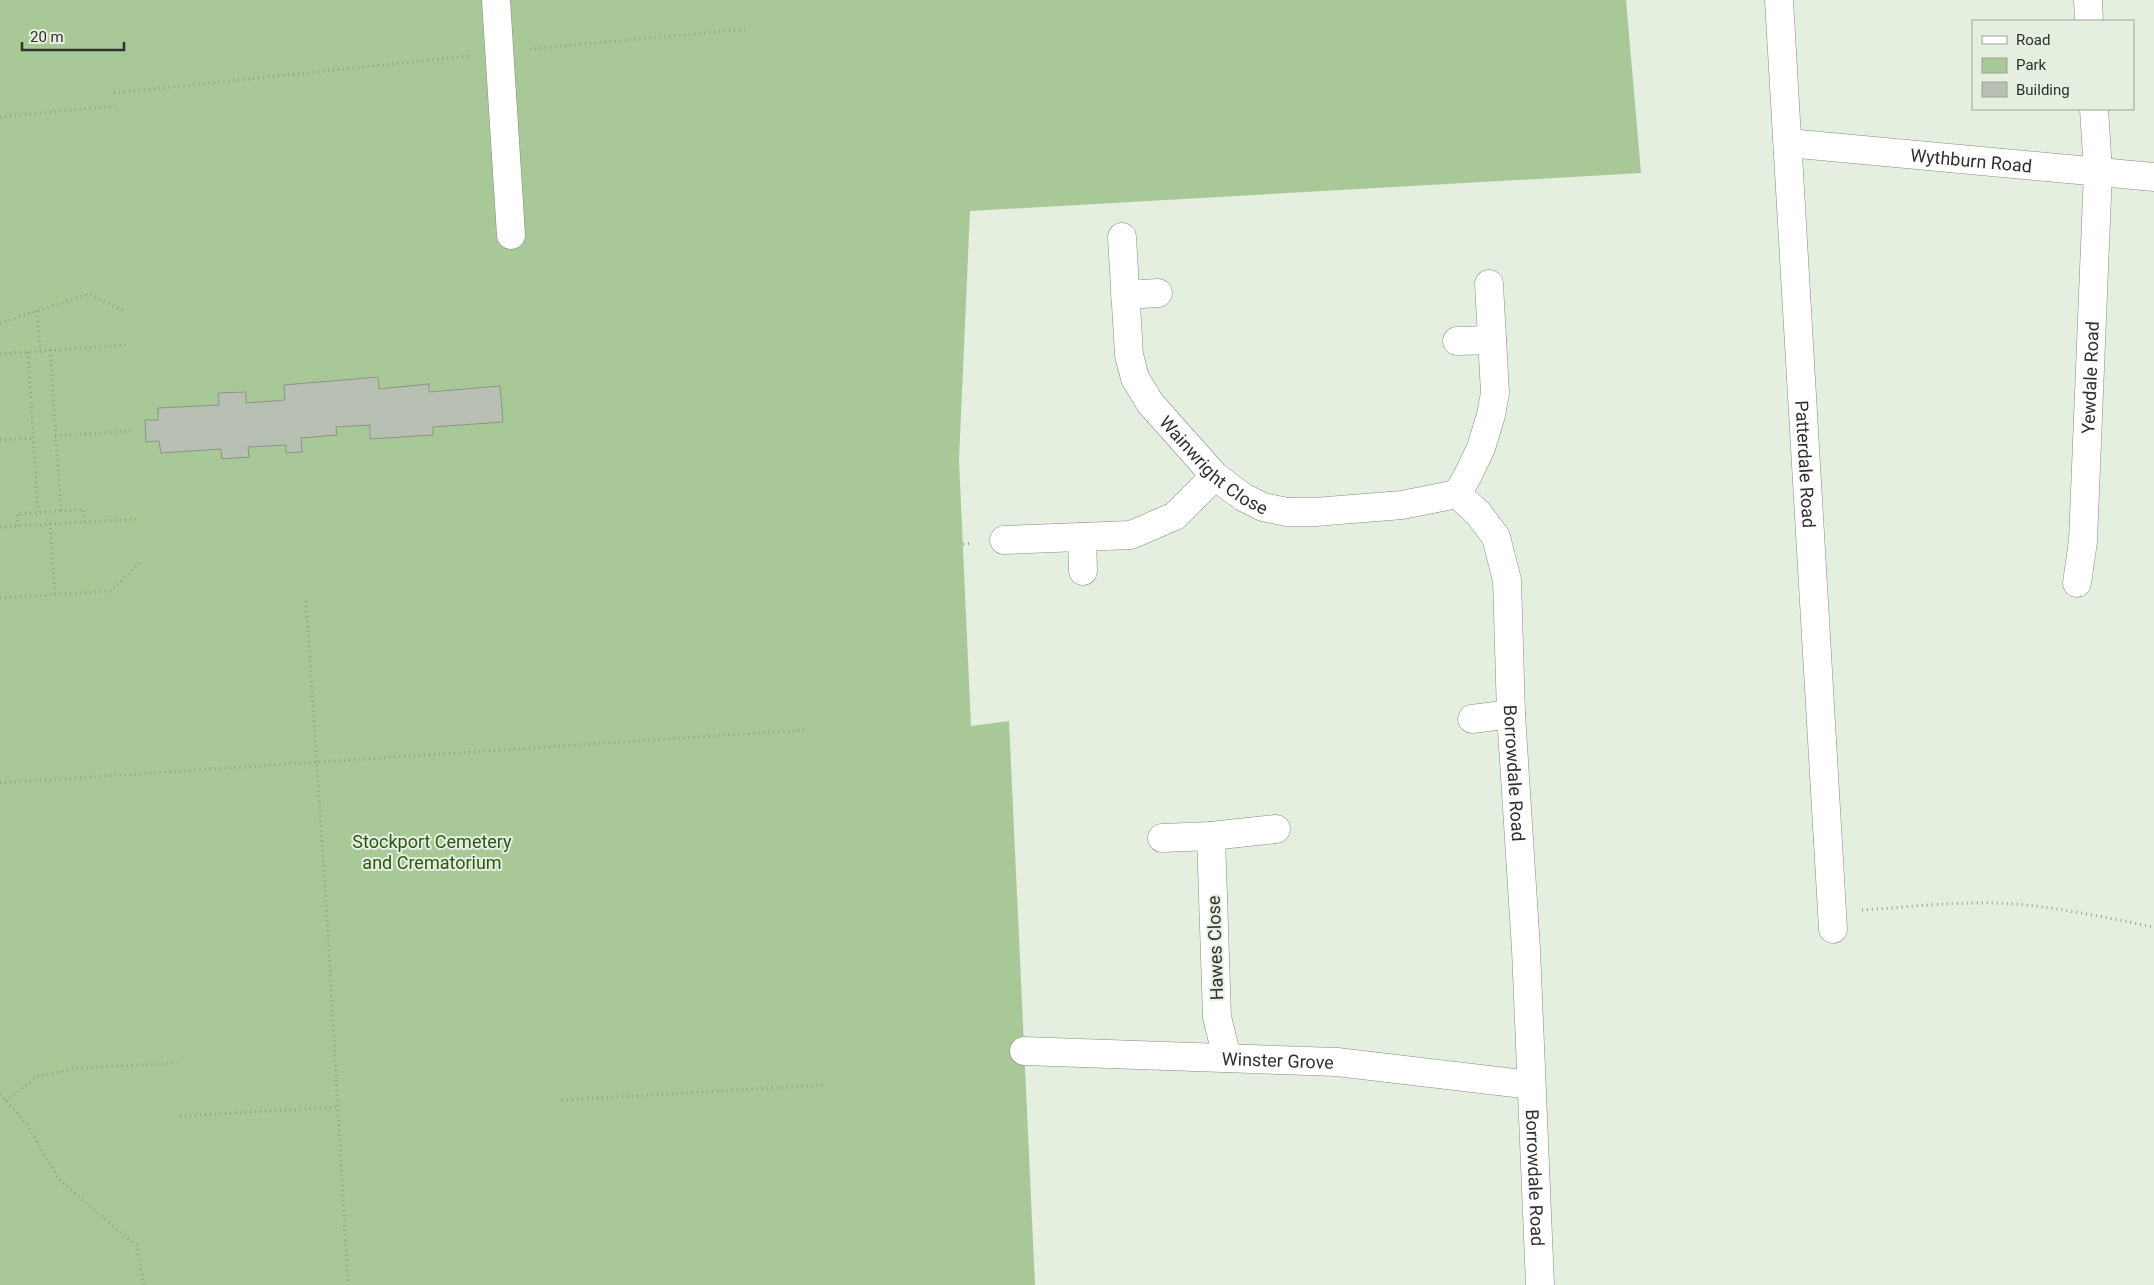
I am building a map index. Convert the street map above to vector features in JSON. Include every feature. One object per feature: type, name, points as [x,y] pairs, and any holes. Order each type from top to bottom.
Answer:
[{"type":"street","points":[[496,0],[511,235]]},
{"type":"street","name":"Patterdale Road","points":[[1779,0],[1832,920]]},
{"type":"street","points":[[2088,0],[2089,20]]},
{"type":"street","name":"Yewdale Road","points":[[2077,583],[2083,541],[2098,171],[2094,110]]},
{"type":"street","name":"Wythburn Road","points":[[1788,143],[2154,177]]},
{"type":"street","name":"Wainwright Close","points":[[1122,237],[1129,354],[1135,378],[1150,402],[1215,476],[1244,497],[1263,507],[1287,512],[1316,512],[1402,504],[1457,494]]},
{"type":"street","points":[[1457,494],[1468,477],[1481,448],[1492,415],[1495,393],[1489,284]]},
{"type":"street","points":[[1126,295],[1158,293]]},
{"type":"street","points":[[1457,341],[1492,340]]},
{"type":"street","points":[[1004,540],[1131,535],[1174,516],[1215,476]]},
{"type":"street","name":"Borrowdale Road","points":[[1457,494],[1478,513],[1496,537],[1507,580],[1511,714],[1526,949],[1540,1285]]},
{"type":"street","points":[[1082,537],[1083,572]]},
{"type":"street","points":[[1472,719],[1511,714]]},
{"type":"street","points":[[1162,838],[1276,830]]},
{"type":"street","name":"Hawes Close","points":[[1211,836],[1217,1017],[1227,1058]]},
{"type":"street","name":"Winster Grove","points":[[1024,1052],[1337,1062],[1531,1085]]},
{"type":"path","points":[[114,93],[499,52],[748,29]]},
{"type":"path","points":[[0,117],[115,106]]},
{"type":"path","points":[[0,323],[89,294],[124,311]]},
{"type":"path","points":[[37,311],[40,351]]},
{"type":"path","points":[[0,354],[126,345]]},
{"type":"path","points":[[50,350],[61,511]]},
{"type":"path","points":[[28,352],[38,512]]},
{"type":"path","points":[[55,436],[132,431]]},
{"type":"path","points":[[0,440],[34,438]]},
{"type":"path","points":[[18,526],[17,514],[83,509],[84,522]]},
{"type":"path","points":[[0,527],[138,519]]},
{"type":"path","points":[[50,524],[55,594]]},
{"type":"path","points":[[0,598],[111,591],[140,562]]},
{"type":"path","points":[[306,601],[348,1285]]},
{"type":"path","points":[[0,783],[804,730]]},
{"type":"path","points":[[1832,920],[1961,904],[2014,904],[2075,911],[2154,927]]},
{"type":"path","points":[[6,1101],[36,1077],[44,1075],[77,1068],[177,1063]]},
{"type":"path","points":[[562,1100],[826,1085]]},
{"type":"path","points":[[0,1094],[28,1126],[60,1181],[136,1245],[144,1285]]},
{"type":"path","points":[[180,1116],[338,1107]]},
{"type":"green space","name":"Stockport Cemetery and Crematorium","points":[[0,0],[1626,0],[1641,173],[970,211],[959,460],[971,726],[1009,721],[1035,1285],[0,1285]]},
{"type":"building","points":[[378,377],[379,389],[429,384],[429,392],[500,386],[503,422],[433,427],[433,435],[370,439],[370,425],[336,427],[337,435],[301,438],[302,452],[286,453],[286,445],[248,447],[249,457],[222,459],[221,449],[161,453],[159,441],[146,442],[145,420],[158,420],[158,408],[219,405],[218,393],[246,392],[246,403],[285,400],[284,385]]}]
